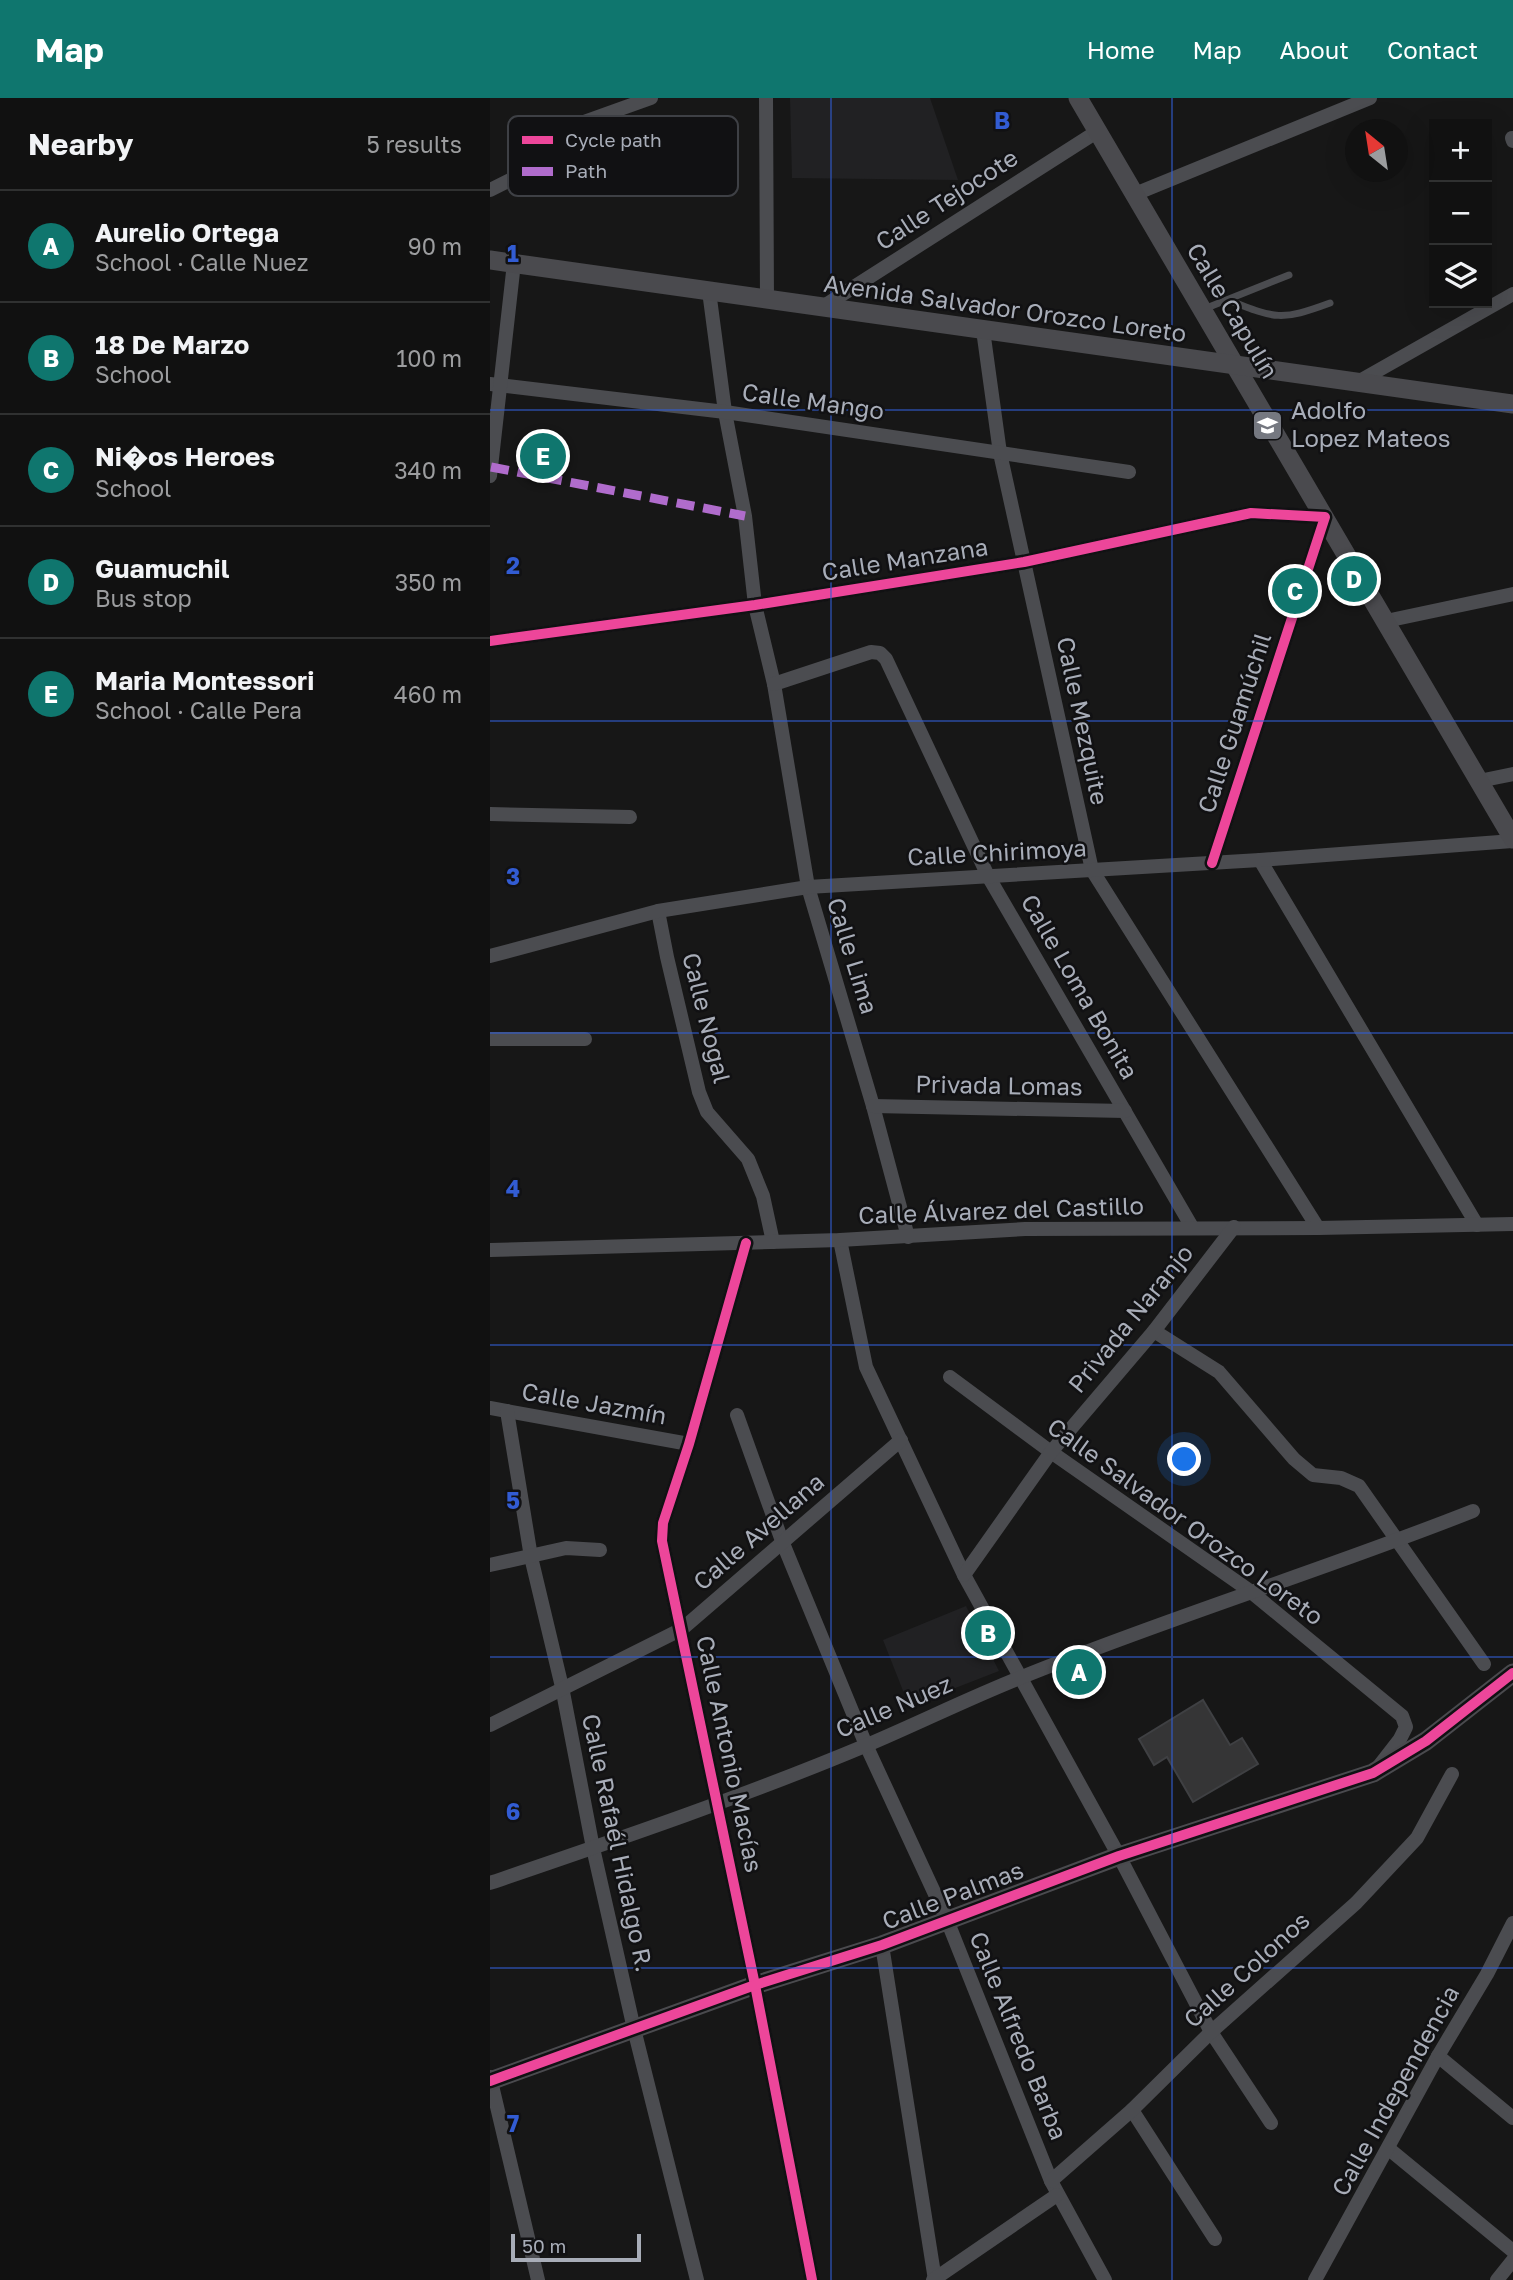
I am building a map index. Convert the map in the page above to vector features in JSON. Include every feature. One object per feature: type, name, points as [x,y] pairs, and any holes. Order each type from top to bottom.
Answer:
[{"type":"street","points":[[601,116],[651,98]]},
{"type":"street","points":[[766,98],[767,300]]},
{"type":"street","name":"Calle Capulín","points":[[1078,98],[1513,840]]},
{"type":"street","points":[[1135,194],[1370,98]]},
{"type":"street","name":"Calle Tejocote","points":[[821,308],[1098,131]]},
{"type":"street","points":[[490,190],[508,181]]},
{"type":"street","name":"Avenida Salvador Orozco Loreto","points":[[490,260],[1513,404]]},
{"type":"street","points":[[490,476],[495,384],[514,263]]},
{"type":"street","name":"Calle Lima","points":[[709,291],[725,412],[745,516],[755,605],[774,684],[808,887],[873,1106],[908,1237]]},
{"type":"street","points":[[1355,383],[1513,294]]},
{"type":"street","name":"Calle Mezquite","points":[[983,330],[1000,453],[1092,870],[1318,1228]]},
{"type":"street","name":"Calle Mango","points":[[495,384],[725,412],[1129,472]]},
{"type":"street","name":"Calle Manzana","points":[[490,641],[755,605],[1024,562],[1251,513],[1325,517]]},
{"type":"street","name":"Calle Guamúchil","points":[[1212,863],[1325,517]]},
{"type":"street","points":[[1386,621],[1513,594]]},
{"type":"street","name":"Calle Loma Bonita","points":[[774,684],[871,652],[880,653],[988,876],[1192,1227]]},
{"type":"street","points":[[1479,781],[1513,774]]},
{"type":"street","points":[[490,814],[630,817]]},
{"type":"street","name":"Calle Chirimoya","points":[[490,956],[658,911],[808,887],[1260,860],[1513,840]]},
{"type":"street","points":[[1260,860],[1478,1225]]},
{"type":"street","name":"Calle Nogal","points":[[658,911],[699,1092],[707,1112],[748,1159],[762,1196],[773,1242]]},
{"type":"street","points":[[490,1039],[585,1039]]},
{"type":"street","name":"Privada Lomas","points":[[873,1106],[1125,1111]]},
{"type":"street","name":"Calle Álvarez del Castillo","points":[[490,1250],[840,1240],[1025,1229],[1513,1224]]},
{"type":"street","name":"Privada Naranjo","points":[[964,1575],[1051,1452],[1154,1331],[1234,1227]]},
{"type":"street","points":[[840,1240],[866,1367],[964,1575],[1119,1856],[1211,2032],[1271,2123]]},
{"type":"street","name":"Calle Antonio Macías","points":[[746,1243],[689,1444],[663,1523],[662,1541],[755,1985],[812,2280]]},
{"type":"street","points":[[1154,1331],[1219,1372],[1294,1459],[1313,1475],[1342,1478],[1359,1486],[1484,1664]]},
{"type":"street","name":"Calle Salvador Orozco Loreto","points":[[950,1377],[1051,1452],[1250,1591],[1405,1721],[1404,1733],[1373,1773]]},
{"type":"street","name":"Calle Jazmín","points":[[490,1408],[689,1444]]},
{"type":"street","name":"Calle Rafaél Hidalgo R.","points":[[507,1411],[531,1557],[562,1687],[593,1848],[634,2029],[697,2280]]},
{"type":"street","name":"Calle Alfredo Barba","points":[[737,1415],[782,1541],[866,1745],[947,1920],[1051,2181],[1105,2280]]},
{"type":"street","name":"Calle Avellana","points":[[490,1725],[682,1629],[901,1440]]},
{"type":"street","name":"Calle Nuez","points":[[490,1883],[718,1804],[866,1745],[1022,1677],[1472,1511]]},
{"type":"street","points":[[490,1565],[566,1548],[600,1550]]},
{"type":"street","name":"Calle Palmas","points":[[490,2080],[755,1985],[882,1945],[1119,1856],[1373,1773],[1426,1741],[1513,1673]]},
{"type":"street","name":"Calle Colonos","points":[[1051,2181],[1132,2110],[1211,2032],[1356,1903],[1417,1838],[1452,1774]]},
{"type":"street","name":"Calle Independencia","points":[[1315,2280],[1513,1923]]},
{"type":"street","points":[[882,1945],[934,2280],[1057,2195]]},
{"type":"street","points":[[1438,2056],[1513,2118]]},
{"type":"street","points":[[490,2080],[538,2280]]},
{"type":"street","points":[[1132,2110],[1216,2239]]},
{"type":"street","points":[[1389,2149],[1513,2251]]},
{"type":"street","points":[[1497,2280],[1513,2260]]},
{"type":"lane","points":[[1203,309],[1289,275]]},
{"type":"lane","points":[[1228,300],[1266,315],[1279,317],[1303,313],[1331,303]]},
{"type":"shaded area","points":[[790,98],[930,98],[958,180],[792,178]]},
{"type":"shaded area","points":[[966,1606],[999,1671],[909,1706],[883,1640]]},
{"type":"building","points":[[1203,1700],[1230,1745],[1242,1738],[1258,1764],[1193,1802],[1167,1757],[1154,1765],[1139,1739]]},
{"type":"marked path","points":[[491,467],[745,516]]},
{"type":"cycle path","points":[[490,641],[755,605],[1024,562],[1251,513],[1325,517],[1212,863]]},
{"type":"cycle path","points":[[746,1243],[689,1444],[663,1523],[662,1541],[755,1985],[812,2280]]},
{"type":"cycle path","points":[[490,2081],[755,1985],[882,1945],[1119,1856],[1373,1773],[1426,1741],[1513,1673]]},
{"type":"place","name":"Adolfo Lopez Mateos","points":[[1268,425]]},
{"type":"place","name":"Maria Montessori","points":[[543,456]]},
{"type":"place","name":"Guamuchil","points":[[1354,579]]},
{"type":"place","name":"Ni�os Heroes","points":[[1295,591]]},
{"type":"place","name":"18 De Marzo","points":[[988,1633]]},
{"type":"place","name":"Aurelio Ortega","points":[[1079,1672]]}]
